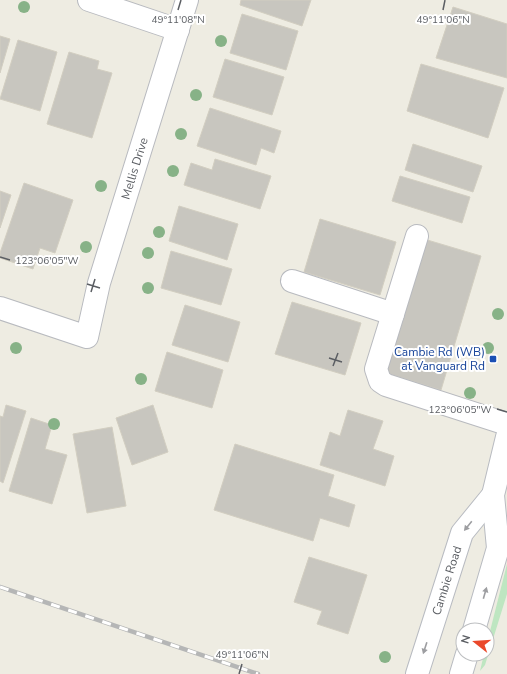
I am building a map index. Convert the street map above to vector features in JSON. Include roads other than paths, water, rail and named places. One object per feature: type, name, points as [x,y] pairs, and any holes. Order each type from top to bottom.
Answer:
[{"type":"street","points":[[89,0],[178,30]]},
{"type":"street","name":"Mellis Drive","points":[[0,308],[87,337],[99,283],[186,0]]},
{"type":"street","points":[[417,236],[376,369],[380,381],[386,385],[507,424]]},
{"type":"street","points":[[292,281],[393,314]]},
{"type":"street","name":"Cambie Road","points":[[476,622],[498,548],[493,495],[507,437]]},
{"type":"street","name":"Cambie Road","points":[[417,674],[462,533],[493,495]]},
{"type":"street","points":[[461,674],[465,662]]},
{"type":"railway","points":[[0,587],[258,674]]},
{"type":"place","name":"Cambie Rd (WB) at Vanguard Rd","points":[[493,359]]}]
